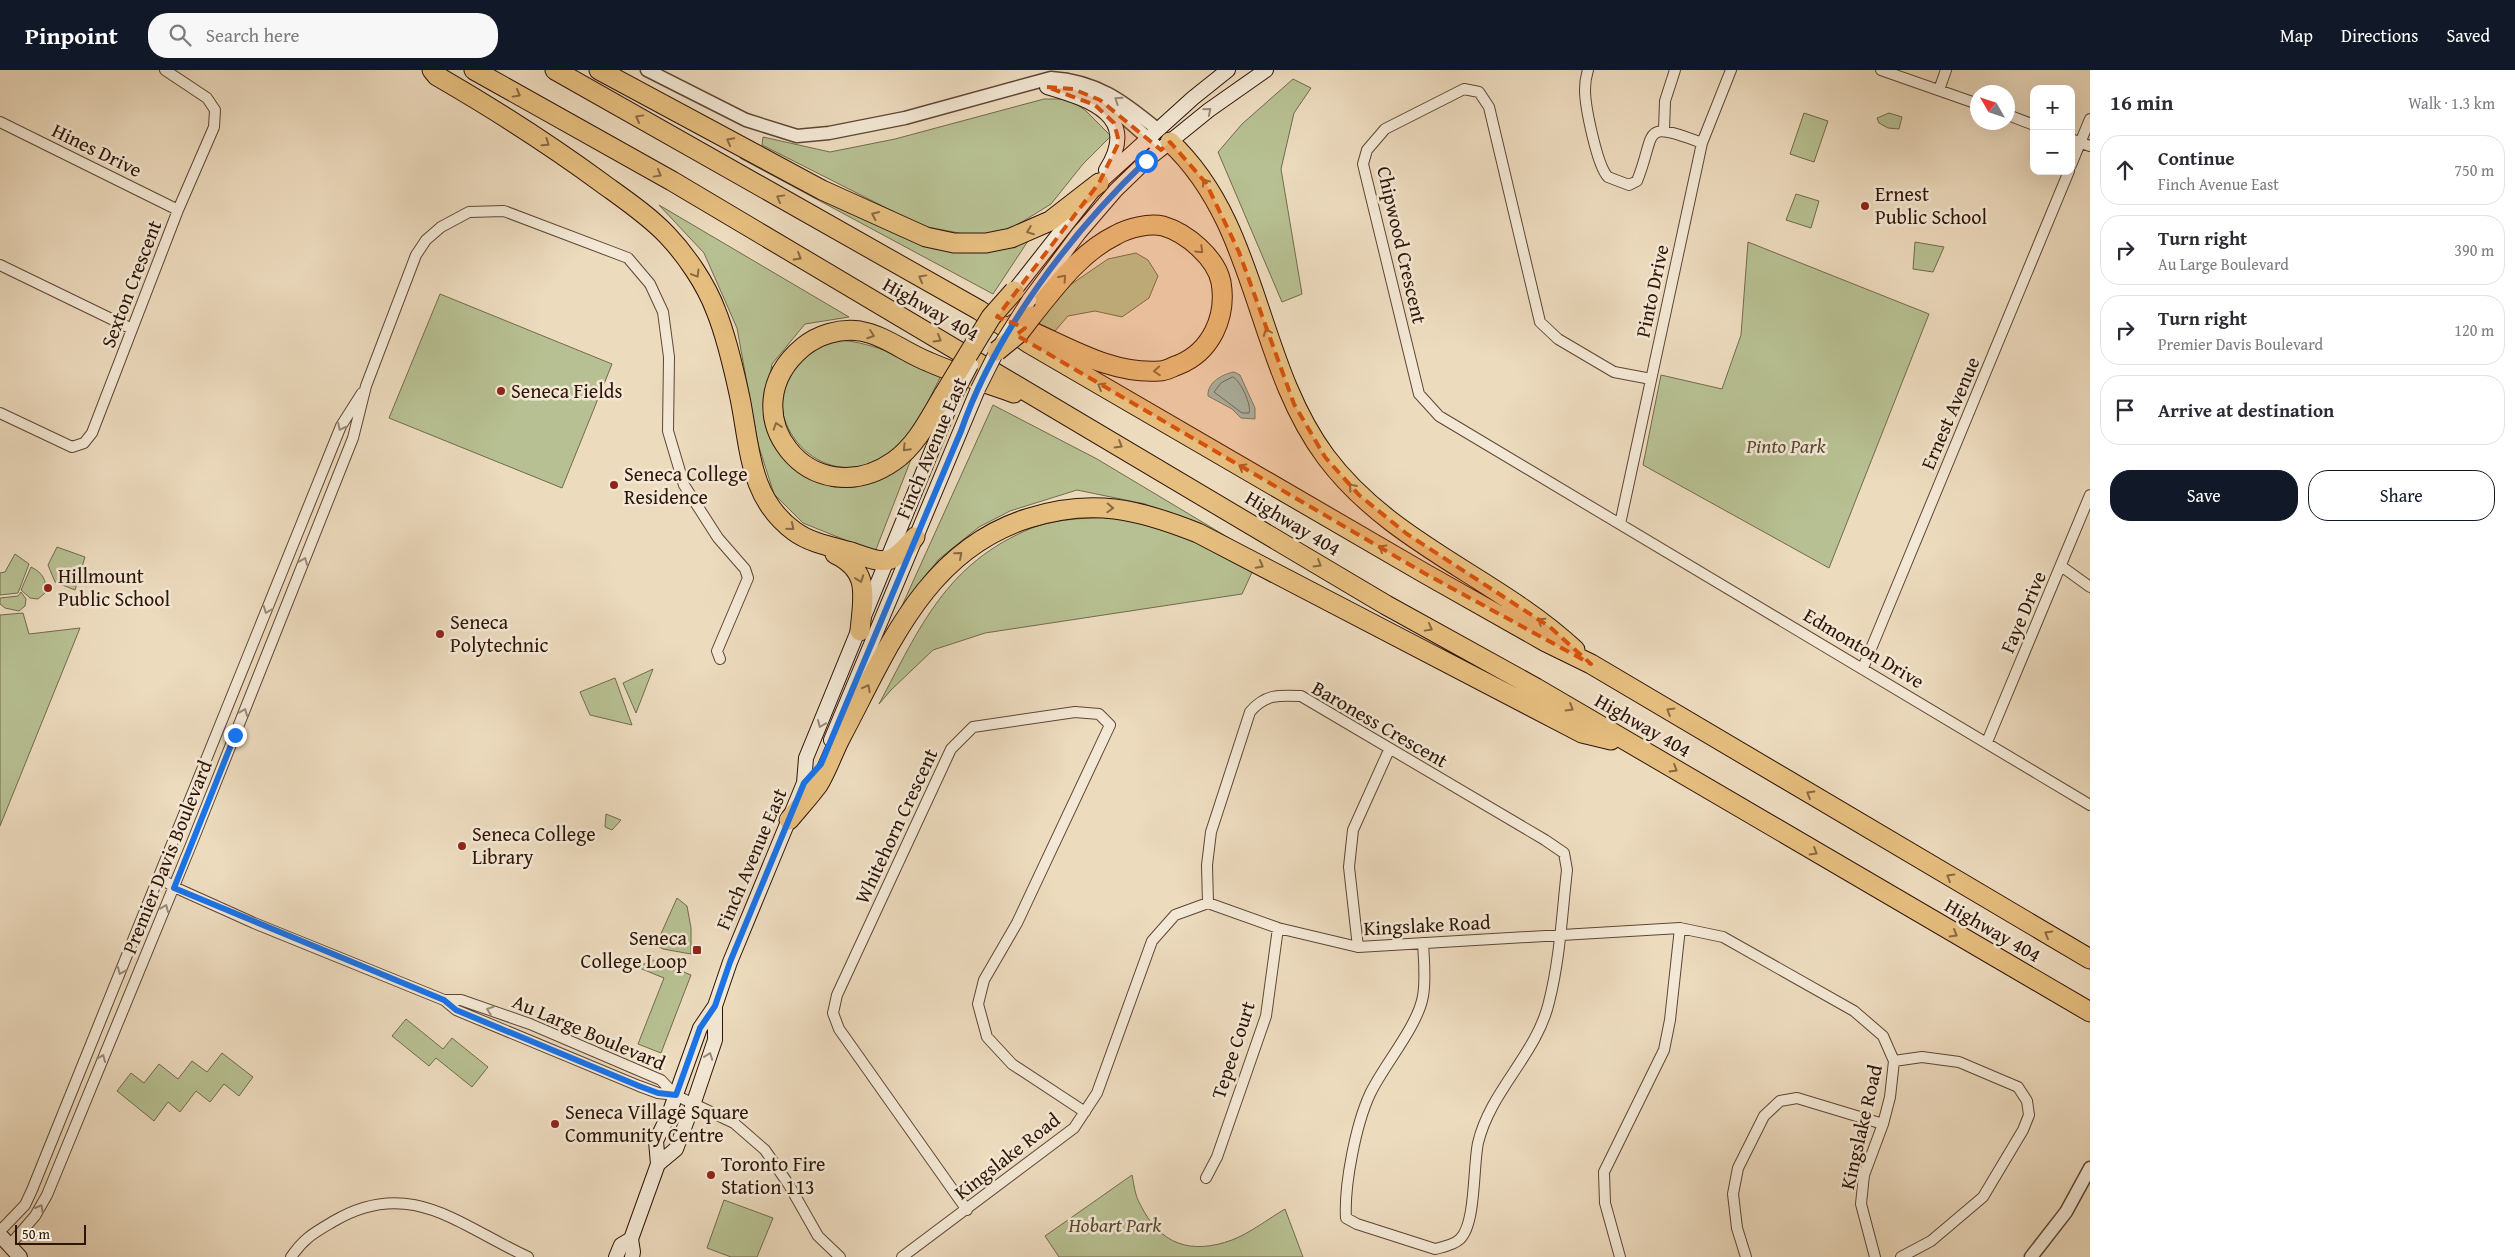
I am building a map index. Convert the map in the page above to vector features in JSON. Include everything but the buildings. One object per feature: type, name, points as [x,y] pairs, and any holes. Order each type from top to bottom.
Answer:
[{"type":"highway","points":[[432,70],[437,76],[547,142],[628,202],[666,235],[694,270],[716,310],[740,399],[746,442],[756,480],[783,521],[795,532],[811,540],[876,561],[888,561],[900,555],[915,537]]},
{"type":"highway","name":"Highway 404","points":[[474,70],[672,181],[1386,605],[1536,688],[1631,746],[2090,1012]]},
{"type":"highway","name":"Highway 404","points":[[555,70],[979,310],[1062,363],[1424,573],[1546,642],[1591,664],[2090,959]]},
{"type":"highway","points":[[599,70],[822,190],[926,237],[954,243],[986,243],[1011,238],[1050,221],[1098,183]]},
{"type":"highway","points":[[1159,140],[1192,165],[1217,200],[1294,404],[1325,457],[1359,495],[1388,520],[1550,627],[1591,664]]},
{"type":"highway","points":[[979,310],[1041,334],[1094,360],[1134,371],[1162,371],[1190,361],[1204,349],[1217,328],[1222,303],[1220,281],[1209,259],[1187,237],[1162,226],[1133,228],[1115,235],[1087,254],[1053,290],[1025,302],[991,317],[949,397],[919,435],[894,460],[858,478],[838,478],[818,472],[798,462],[782,440],[774,420],[772,397],[779,376],[791,357],[814,338],[836,331],[860,331],[929,362],[1062,411]]},
{"type":"highway","points":[[997,350],[1019,333],[1025,302]]},
{"type":"highway","points":[[789,820],[819,783],[880,663],[923,591],[942,570],[963,551],[984,537],[1011,523],[1044,513],[1085,507],[1123,508],[1159,517],[1198,533],[1582,732],[1631,746]]},
{"type":"highway","points":[[811,540],[820,547],[846,560],[862,577],[860,631]]},
{"type":"main road","points":[[1025,302],[1103,205],[1140,167],[1159,140],[1228,70]]},
{"type":"main road","points":[[1098,183],[1159,140],[1209,110],[1266,70]]},
{"type":"main road","points":[[1025,302],[1115,156],[1119,142],[1114,123],[1095,105],[1083,98],[1047,87]]},
{"type":"main road","name":"Finch Avenue East","points":[[804,783],[821,764],[971,402],[997,350]]},
{"type":"main road","name":"Finch Avenue East","points":[[632,1257],[634,1252],[631,1239],[658,1164],[656,1141],[676,1095],[700,1028],[715,1006],[734,952],[804,783],[806,758],[888,561],[949,397]]},
{"type":"main road","name":"Finch Avenue East","points":[[658,1164],[676,1149],[694,1102],[715,1040],[715,1006]]},
{"type":"main road","name":"Finch Avenue East","points":[[616,1257],[621,1245],[631,1239]]},
{"type":"main road","points":[[4,1241],[20,1257]]},
{"type":"street","name":"Sexton Crescent","points":[[0,413],[58,443],[72,448],[84,443],[92,434],[178,210],[214,127],[215,110],[207,98],[164,70]]},
{"type":"street","points":[[647,70],[746,120],[796,136],[829,133],[905,118],[1051,78],[1073,79],[1108,92],[1159,140]]},
{"type":"street","points":[[1588,70],[1585,88],[1586,102],[1599,160],[1608,177],[1629,185],[1637,181],[1649,141],[1656,133],[1664,130],[1702,143]]},
{"type":"street","points":[[1664,130],[1665,101],[1675,70]]},
{"type":"street","name":"Pinto Drive","points":[[1620,524],[1702,143],[1731,70]]},
{"type":"street","points":[[1881,70],[1970,101]]},
{"type":"street","points":[[1939,90],[1946,70]]},
{"type":"street","points":[[1027,84],[1073,88],[1100,100],[1159,140]]},
{"type":"street","name":"Chipwood Crescent","points":[[1620,524],[1440,416],[1419,394],[1364,164],[1367,150],[1386,129],[1464,89],[1479,92],[1489,107],[1540,322],[1558,339],[1614,372],[1651,379]]},
{"type":"street","points":[[2015,118],[2030,123]]},
{"type":"street","points":[[2075,156],[2090,119]]},
{"type":"street","name":"Hines Drive","points":[[0,122],[178,210]]},
{"type":"street","name":"Ernest Avenue","points":[[1863,668],[2067,175]]},
{"type":"street","name":"Premier Davis Boulevard","points":[[4,1241],[35,1216],[47,1195],[174,888],[353,438],[366,386],[416,255],[426,240],[441,227],[469,212],[504,211],[628,258],[650,284],[663,312],[669,357],[668,431],[684,485],[718,538],[745,569],[748,578],[717,651],[720,659]]},
{"type":"street","points":[[0,266],[132,329]]},
{"type":"street","name":"Premier Davis Boulevard","points":[[0,1231],[25,1205],[32,1190],[160,878],[341,426],[366,386]]},
{"type":"street","name":"Faye Drive","points":[[1987,742],[2090,495]]},
{"type":"street","name":"Edmonton Drive","points":[[1620,524],[2090,805]]},
{"type":"street","points":[[2061,566],[2090,587]]},
{"type":"street","name":"Baroness Crescent","points":[[1208,903],[1206,865],[1211,832],[1250,712],[1260,700],[1278,696],[1301,696],[1564,853],[1567,870],[1549,1003],[1534,1039],[1489,1111],[1478,1144],[1470,1218],[1461,1239],[1448,1246],[1436,1249],[1357,1224],[1346,1218],[1346,1202],[1357,1135],[1370,1095],[1410,1027],[1423,998],[1425,972],[1422,943]]},
{"type":"street","name":"Whitehorn Crescent","points":[[967,1210],[839,1030],[832,1013],[837,995],[951,749],[974,728],[1075,712],[1099,714],[1110,725],[1016,923],[984,980],[978,1004],[987,1037],[1012,1064],[1085,1112]]},
{"type":"street","points":[[1358,947],[1349,867],[1353,830],[1389,750]]},
{"type":"street","name":"Au Large Boulevard","points":[[160,878],[174,888],[444,1000],[456,1010],[639,1086],[658,1093],[676,1095]]},
{"type":"street","name":"Kingslake Road","points":[[902,1257],[1074,1128],[1097,1093],[1152,941],[1175,915],[1208,903],[1278,928],[1358,947],[1680,928],[1723,937],[1854,1011],[1883,1036],[1894,1061],[1890,1098],[1883,1124],[1864,1175],[1861,1204],[1875,1257]]},
{"type":"street","name":"Tepee Court","points":[[1206,1178],[1217,1157],[1266,1016],[1278,928]]},
{"type":"street","points":[[1620,1257],[1605,1203],[1604,1172],[1664,1050],[1670,1020],[1680,928]]},
{"type":"street","name":"Au Large Boulevard","points":[[444,1000],[460,1000],[530,1024],[662,1080],[676,1095]]},
{"type":"street","points":[[1894,1061],[1922,1057],[1959,1062],[2018,1087],[2027,1101],[2029,1115],[2023,1130],[1983,1197],[1931,1241],[1901,1257]]},
{"type":"street","points":[[676,1095],[694,1102],[734,1123],[765,1150],[789,1185],[818,1236],[840,1257]]},
{"type":"street","points":[[1746,1257],[1738,1228],[1733,1194],[1738,1168],[1764,1116],[1780,1101],[1797,1098],[1883,1124]]},
{"type":"street","points":[[2031,1257],[2066,1212],[2090,1168]]},
{"type":"street","points":[[291,1257],[304,1239],[358,1208],[374,1204],[404,1202],[440,1211],[528,1257]]},
{"type":"highlighted area","points":[[1047,87],[1073,89],[1100,100],[1161,150],[1170,142],[1206,183],[1239,252],[1294,404],[1325,457],[1359,495],[1407,534],[1550,627],[1591,664],[1424,573],[1016,335],[1025,328],[997,317],[1099,183],[1119,142],[1114,123],[1095,105]]},
{"type":"green space","points":[[1293,79],[1311,88],[1294,113],[1281,169],[1302,294],[1282,302],[1218,152],[1242,124]]},
{"type":"green space","points":[[1044,99],[1070,99],[1086,111],[1111,136],[1083,164],[1051,204],[1009,230],[985,238],[922,226],[762,145],[763,137],[830,152],[895,139]]},
{"type":"green space","points":[[1804,113],[1828,121],[1814,162],[1790,154]]},
{"type":"green space","points":[[1889,113],[1902,117],[1899,129],[1888,128],[1879,123],[1877,118]]},
{"type":"green space","points":[[743,154],[923,246],[962,251],[1028,241],[993,294],[740,158]]},
{"type":"green space","points":[[1796,194],[1819,201],[1811,228],[1786,220]]},
{"type":"green space","points":[[659,205],[849,317],[805,324],[772,364],[765,406],[794,466],[813,480],[834,487],[856,487],[895,470],[917,444],[875,552],[803,523],[774,494],[758,444],[737,328],[704,253]]},
{"type":"green space","name":"Pinto Park","points":[[1748,242],[1929,314],[1829,568],[1643,465],[1661,375],[1722,389],[1741,335]]},
{"type":"green space","points":[[1915,242],[1944,247],[1933,272],[1913,269]]},
{"type":"green space","points":[[1136,253],[1148,260],[1158,276],[1149,298],[1122,317],[1095,311],[1068,316],[1055,331],[1038,323],[1070,285],[1108,259]]},
{"type":"green space","name":"Seneca Fields","points":[[440,294],[612,364],[562,488],[389,418]]},
{"type":"green space","points":[[839,340],[879,348],[941,376],[913,429],[906,438],[889,455],[865,465],[842,467],[822,462],[804,450],[791,433],[783,414],[782,394],[788,374],[806,354]]},
{"type":"green space","points":[[993,405],[1097,459],[1234,541],[1231,544],[1145,504],[1077,490],[1010,511],[979,527],[939,559],[901,608]]},
{"type":"green space","points":[[1118,517],[1165,527],[1254,568],[1242,594],[985,633],[933,650],[879,704],[908,649],[939,600],[978,559],[1002,542],[1032,528],[1052,522]]},
{"type":"green space","points":[[57,547],[85,557],[75,590],[55,582],[48,565]]},
{"type":"green space","points":[[15,554],[29,564],[18,593],[0,595],[0,573],[5,572]]},
{"type":"green space","points":[[31,567],[41,574],[45,581],[45,593],[38,599],[30,598],[21,590]]},
{"type":"green space","points":[[21,592],[26,599],[25,606],[19,611],[5,608],[0,604],[0,598],[18,596]]},
{"type":"green space","points":[[23,613],[29,634],[80,628],[0,826],[0,615]]},
{"type":"green space","points":[[653,669],[636,713],[623,683]]},
{"type":"green space","points":[[615,678],[632,725],[590,715],[580,692]]},
{"type":"green space","points":[[606,814],[621,820],[612,830],[605,827]]},
{"type":"green space","points":[[677,898],[687,906],[691,928],[691,954],[663,949],[656,945]]},
{"type":"green space","points":[[653,960],[691,975],[661,1053],[638,1044],[664,978],[637,967]]},
{"type":"green space","points":[[406,1019],[443,1049],[452,1038],[488,1067],[472,1087],[436,1058],[429,1066],[392,1036]]},
{"type":"green space","points":[[222,1053],[253,1077],[239,1096],[224,1084],[210,1102],[196,1091],[180,1112],[168,1102],[154,1121],[117,1091],[131,1073],[144,1083],[159,1064],[178,1079],[192,1061],[207,1072]]},
{"type":"green space","name":"Hobart Park","points":[[1132,1175],[1137,1197],[1148,1218],[1157,1229],[1178,1243],[1190,1246],[1203,1246],[1232,1240],[1285,1209],[1303,1257],[1059,1257],[1045,1236]]},
{"type":"green space","points":[[724,1200],[773,1218],[757,1257],[731,1257],[707,1248]]},
{"type":"water","points":[[1234,372],[1240,375],[1255,408],[1255,419],[1241,418],[1232,409],[1208,396],[1208,391],[1216,379]]},
{"type":"place","name":"Ernest Public School","points":[[1865,206]]},
{"type":"place","name":"Seneca Fields","points":[[501,391]]},
{"type":"place","name":"Seneca College Residence","points":[[614,485]]},
{"type":"place","name":"Hillmount Public School","points":[[48,588]]},
{"type":"place","name":"Seneca Polytechnic","points":[[440,634]]},
{"type":"place","name":"Seneca College Library","points":[[462,846]]},
{"type":"place","name":"Seneca College Loop","points":[[697,950]]},
{"type":"place","name":"Seneca Village Square Community Centre","points":[[555,1124]]},
{"type":"place","name":"Toronto Fire Station 113","points":[[711,1175]]},
{"type":"route","points":[[235,735],[174,888],[261,926],[444,1000],[456,1010],[639,1086],[658,1093],[676,1095],[700,1028],[715,1006],[730,962],[804,783],[821,764],[897,579],[961,431],[971,402],[997,350],[1029,300],[1096,212],[1146,161]]}]
